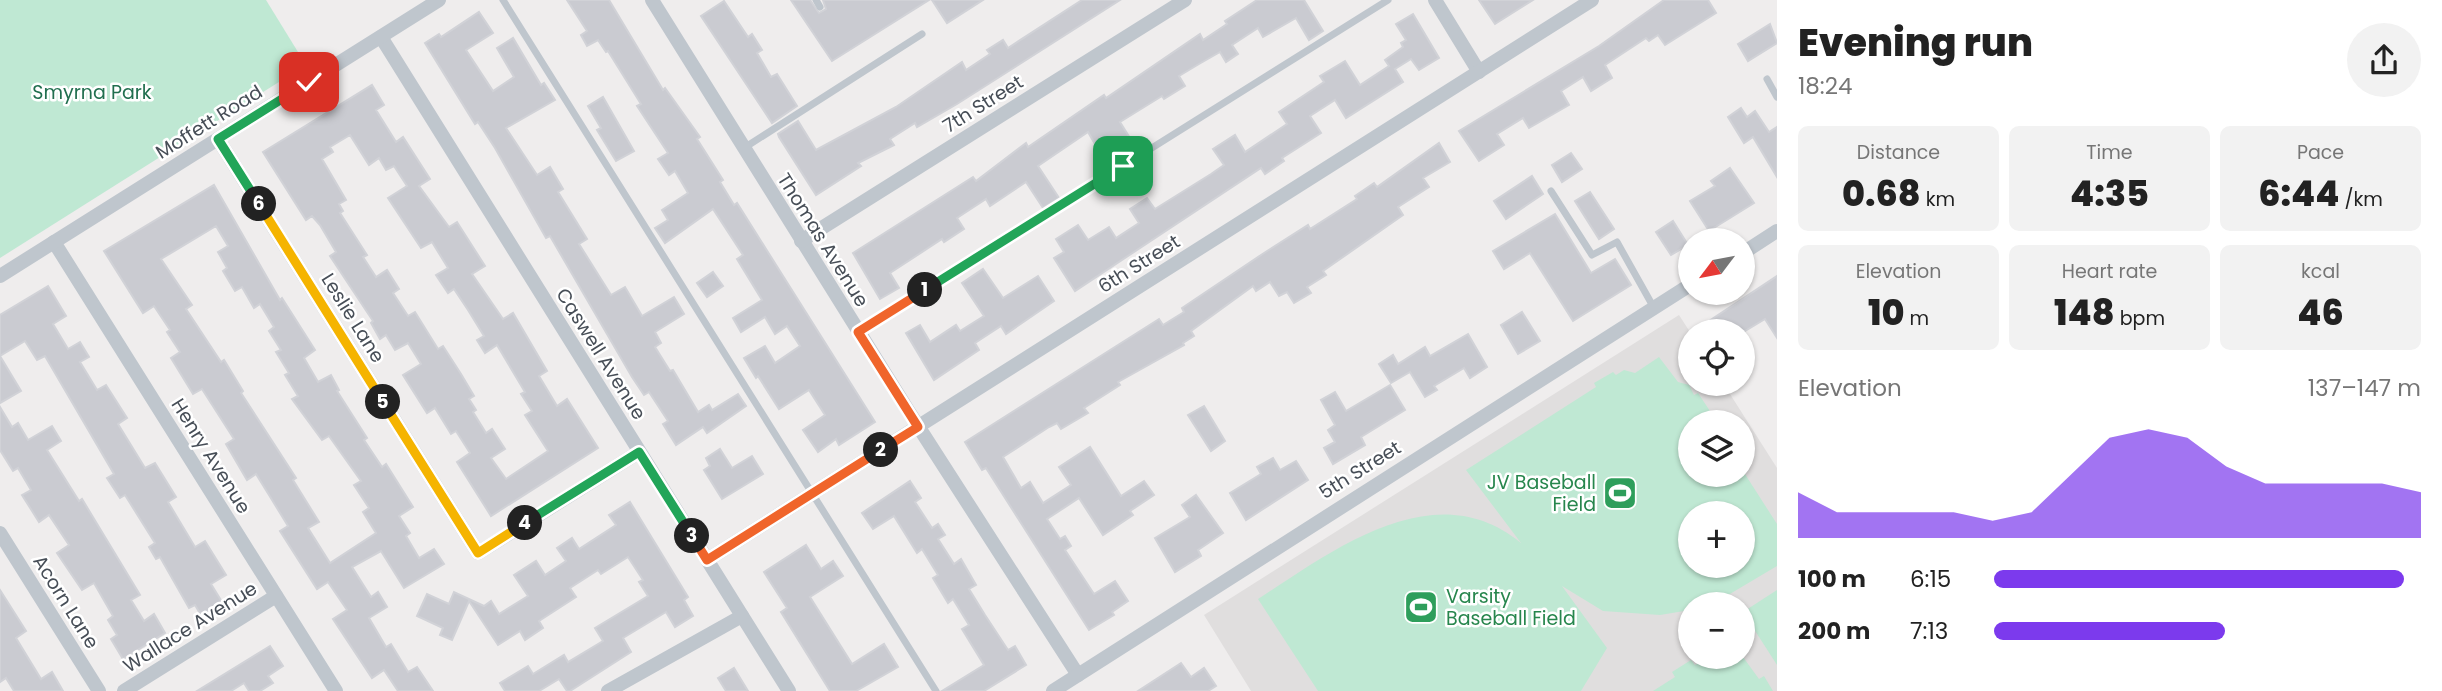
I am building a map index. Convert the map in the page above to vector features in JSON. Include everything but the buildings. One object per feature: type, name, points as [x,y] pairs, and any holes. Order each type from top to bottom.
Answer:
[{"type":"street","name":"Moffett Road","points":[[0,276],[439,0]]},
{"type":"street","name":"Thomas Avenue","points":[[652,0],[858,332],[1078,675]]},
{"type":"street","name":"7th Street","points":[[801,241],[1185,0]]},
{"type":"street","points":[[1435,0],[1479,72]]},
{"type":"street","name":"6th Street","points":[[707,560],[1592,0]]},
{"type":"street","name":"Caswell Avenue","points":[[381,37],[789,691]]},
{"type":"street","name":"Leslie Lane","points":[[218,139],[478,553],[639,452]]},
{"type":"street","points":[[1755,245],[1777,231]]},
{"type":"street","name":"Henry Avenue","points":[[54,242],[336,691]]},
{"type":"street","name":"5th Street","points":[[1052,691],[1678,293]]},
{"type":"street","name":"Acorn Lane","points":[[0,533],[99,691]]},
{"type":"street","name":"Wallace Avenue","points":[[124,691],[276,596]]},
{"type":"street","points":[[608,691],[742,617]]},
{"type":"lane","points":[[503,0],[936,691]]},
{"type":"lane","points":[[858,332],[1388,0]]},
{"type":"lane","points":[[744,148],[922,34]]},
{"type":"lane","points":[[1767,79],[1777,97]]},
{"type":"lane","points":[[1551,191],[1592,255],[1617,242],[1654,308]]},
{"type":"shaded area","points":[[1679,315],[1682,319],[1678,319],[1678,396],[1731,396],[1740,410],[1678,410],[1678,487],[1755,487],[1755,433],[1777,468],[1777,691],[1251,691],[1204,615]]},
{"type":"green space","name":"Smyrna Park","points":[[0,0],[266,0],[306,65],[0,258]]},
{"type":"green space","points":[[1659,357],[1678,382],[1678,396],[1700,396],[1709,410],[1678,410],[1678,487],[1753,487],[1777,524],[1777,566],[1733,592],[1678,592],[1678,612],[1660,615],[1603,611],[1562,586],[1607,648],[1581,691],[1318,691],[1258,599],[1352,541],[1386,526],[1420,517],[1454,515],[1488,523],[1521,543],[1466,470],[1596,387],[1594,383],[1613,372],[1616,375],[1624,370],[1635,373]]},
{"type":"green space","points":[[1777,590],[1777,665],[1755,631],[1755,604]]},
{"type":"green space","points":[[1678,668],[1752,669],[1759,679],[1764,676],[1773,691],[1653,691],[1675,677],[1672,672]]},
{"type":"place","name":"JV Baseball Field","points":[[1620,493]]},
{"type":"place","name":"Varsity Baseball Field","points":[[1421,607]]},
{"type":"route","points":[[309,82],[218,139],[478,553],[639,452],[707,560],[918,427],[858,332],[1123,166]]}]
